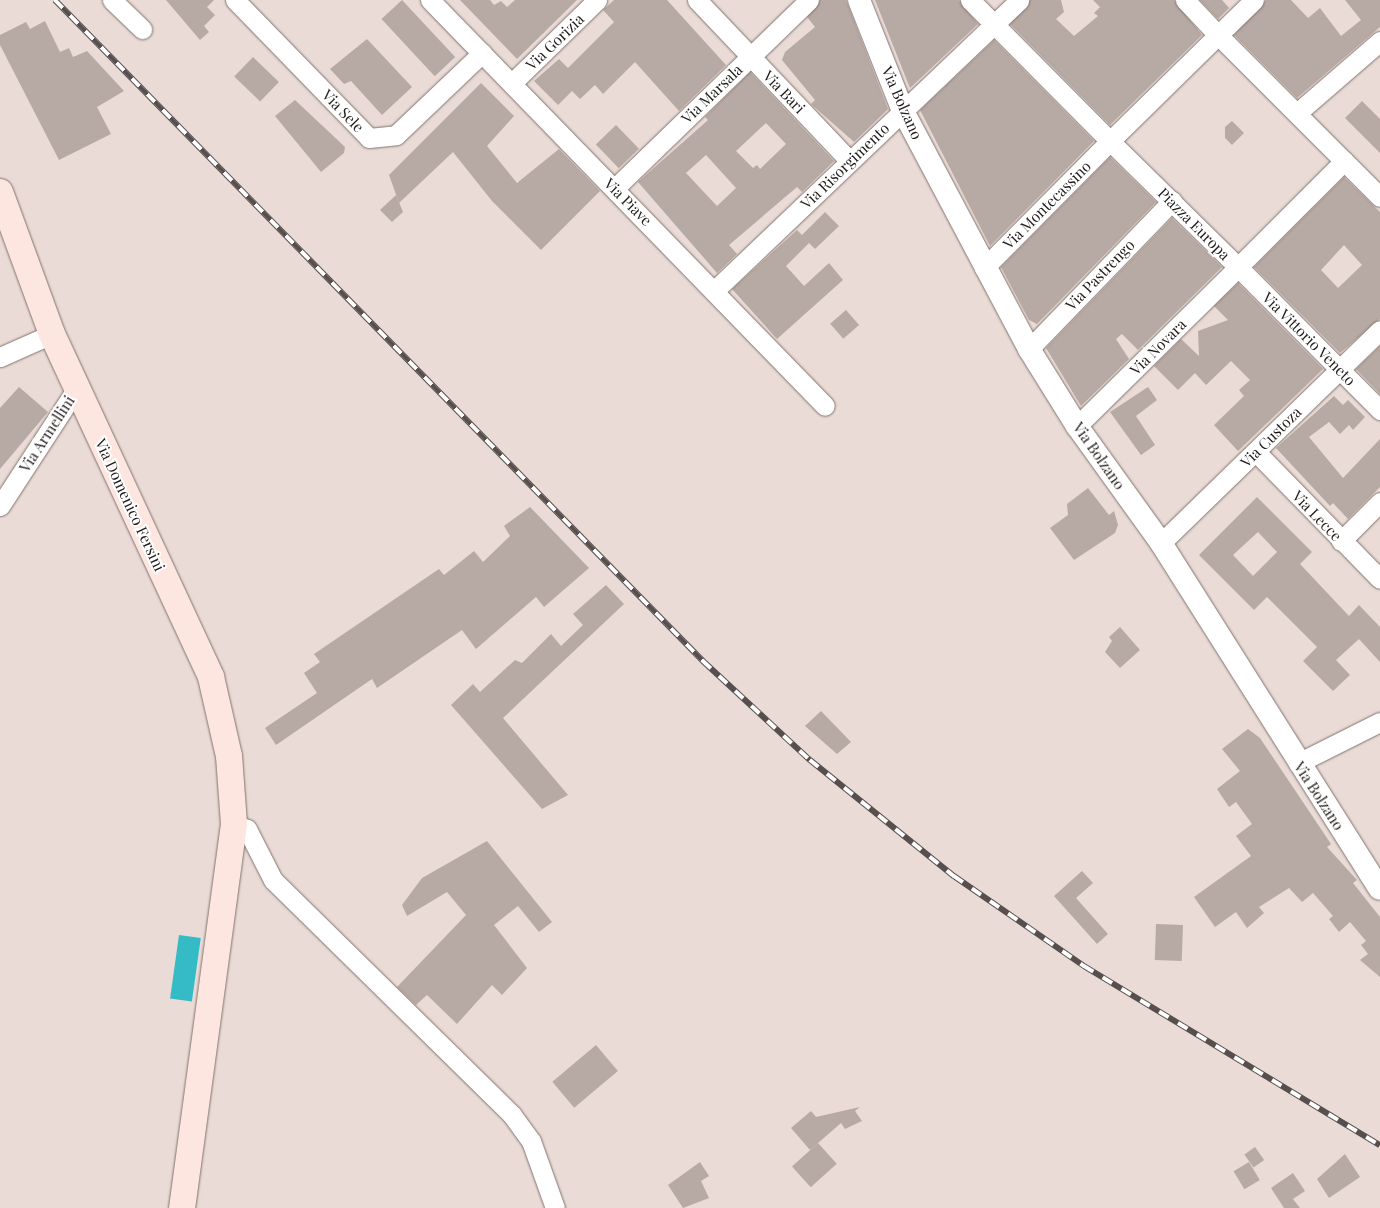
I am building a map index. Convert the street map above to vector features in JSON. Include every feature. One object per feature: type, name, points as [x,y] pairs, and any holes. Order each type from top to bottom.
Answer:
[{"type":"main road","name":"Via Domenico Fersini","points":[[0,192],[52,334],[211,677],[228,756],[234,824],[182,1208]]},
{"type":"street","points":[[112,0],[142,29]]},
{"type":"street","name":"Via Sele","points":[[235,0],[369,138],[396,136],[482,53]]},
{"type":"street","name":"Via Piave","points":[[430,0],[715,290],[825,406]]},
{"type":"street","name":"Via Gorizia","points":[[512,83],[598,0]]},
{"type":"street","name":"Via Bari","points":[[697,0],[850,161]]},
{"type":"street","name":"Via Marsala","points":[[614,188],[809,0]]},
{"type":"street","name":"Via Bolzano","points":[[859,0],[903,111],[984,268],[1029,349],[1077,426],[1161,543],[1298,763],[1380,889]]},
{"type":"street","points":[[970,0],[1110,141],[1254,0]]},
{"type":"street","name":"Via Risorgimento","points":[[715,290],[1019,0]]},
{"type":"street","points":[[1185,0],[1380,197]]},
{"type":"street","points":[[1297,114],[1380,41]]},
{"type":"street","name":"Piazza Europa","points":[[1110,141],[1238,268],[1344,161]]},
{"type":"street","name":"Via Montecassino","points":[[984,268],[1110,141]]},
{"type":"street","name":"Via Pastrengo","points":[[1029,349],[1172,201]]},
{"type":"street","name":"Via Vittorio Veneto","points":[[1238,268],[1380,410]]},
{"type":"street","name":"Via Novara","points":[[1077,426],[1238,268]]},
{"type":"street","name":"Via Custoza","points":[[1161,543],[1380,330]]},
{"type":"street","points":[[0,357],[52,334]]},
{"type":"street","name":"Via Armellini","points":[[0,506],[77,388]]},
{"type":"street","name":"Via Lecce","points":[[1256,452],[1380,579]]},
{"type":"street","points":[[1341,541],[1380,502]]},
{"type":"street","points":[[1298,763],[1380,722]]},
{"type":"street","points":[[234,824],[247,829],[273,880],[512,1115],[531,1141],[555,1208]]},
{"type":"water","points":[[179,935],[201,938],[192,1001],[170,998]]},
{"type":"building","points":[[166,0],[214,0],[207,7],[215,15],[204,26],[209,32],[200,40]]},
{"type":"building","points":[[402,0],[455,57],[435,76],[382,19]]},
{"type":"building","points":[[460,0],[490,0],[494,5],[501,1],[507,7],[515,0],[577,0],[517,59]]},
{"type":"building","points":[[614,0],[667,0],[726,65],[679,111],[635,62],[603,94],[595,85],[580,99],[572,91],[558,105],[534,81],[559,59],[568,68],[614,22],[603,10]]},
{"type":"building","points":[[820,0],[846,0],[888,109],[854,142],[811,104],[815,100],[782,60],[785,52],[815,27],[807,17]]},
{"type":"building","points":[[875,0],[959,0],[978,24],[910,88]]},
{"type":"building","points":[[1030,0],[1061,0],[1064,12],[1056,19],[1074,36],[1098,16],[1094,13],[1100,7],[1093,0],[1174,0],[1202,35],[1110,125],[1010,24]]},
{"type":"building","points":[[1200,0],[1222,0],[1229,8],[1218,19]]},
{"type":"building","points":[[1266,0],[1291,0],[1308,18],[1320,8],[1341,36],[1361,20],[1345,0],[1380,0],[1380,27],[1297,98],[1234,35]]},
{"type":"building","points":[[45,21],[60,52],[69,48],[73,57],[87,51],[124,91],[97,107],[111,134],[59,160],[0,45],[0,35],[26,22],[30,29]]},
{"type":"building","points":[[367,39],[412,87],[382,115],[351,81],[344,84],[330,69]]},
{"type":"building","points":[[994,40],[1094,141],[990,246],[920,110]]},
{"type":"building","points":[[253,57],[279,82],[260,101],[234,76]]},
{"type":"building","points":[[750,72],[834,161],[802,192],[797,187],[729,245],[737,254],[717,273],[638,182],[708,120],[705,117]],"holes":[[[766,123],[786,144],[760,169],[757,165],[753,168],[736,151]],[[706,155],[736,188],[717,206],[686,173]]]},
{"type":"building","points":[[481,83],[514,116],[487,146],[517,183],[559,149],[600,191],[541,250],[492,201],[453,152],[399,203],[389,175]]},
{"type":"building","points":[[295,100],[345,147],[344,153],[321,172],[275,116]]},
{"type":"building","points":[[1362,101],[1380,119],[1380,153],[1345,118]]},
{"type":"building","points":[[1232,121],[1244,133],[1232,145],[1225,138],[1225,127]]},
{"type":"building","points":[[616,125],[639,149],[619,168],[596,144]]},
{"type":"building","points":[[1110,157],[1156,202],[1037,324],[1029,320],[1001,267]]},
{"type":"building","points":[[1344,177],[1380,212],[1380,319],[1340,353],[1254,267]],"holes":[[[1344,245],[1362,265],[1338,288],[1321,270]]]},
{"type":"building","points":[[396,195],[403,212],[392,222],[380,210]]},
{"type":"building","points":[[825,212],[839,226],[815,249],[809,243],[786,266],[804,286],[829,263],[843,280],[777,339],[732,289],[797,230],[802,235]]},
{"type":"building","points":[[1172,218],[1222,267],[1138,350],[1122,334],[1116,339],[1129,359],[1081,406],[1046,348]]},
{"type":"building","points":[[1238,283],[1323,369],[1238,451],[1214,425],[1244,396],[1239,390],[1250,380],[1231,361],[1206,385],[1195,373],[1178,390],[1154,366],[1181,339],[1199,356],[1198,331],[1228,320],[1214,306]]},
{"type":"building","points":[[846,310],[859,325],[843,339],[830,324]]},
{"type":"building","points":[[1380,346],[1380,394],[1356,369]]},
{"type":"building","points":[[19,387],[48,412],[0,469],[0,408]]},
{"type":"building","points":[[1148,387],[1157,400],[1136,416],[1155,445],[1141,455],[1110,412]]},
{"type":"building","points":[[1334,396],[1343,405],[1348,400],[1365,417],[1353,430],[1349,425],[1340,434],[1329,422],[1309,437],[1343,478],[1380,439],[1380,487],[1348,519],[1333,503],[1330,506],[1276,448]]},
{"type":"building","points":[[1088,488],[1109,515],[1114,511],[1118,525],[1115,533],[1074,560],[1050,528],[1068,515],[1067,504]]},
{"type":"building","points":[[1257,497],[1312,552],[1300,564],[1349,616],[1359,605],[1380,627],[1380,662],[1359,639],[1336,660],[1350,675],[1333,691],[1303,661],[1317,647],[1267,597],[1254,610],[1199,555]],"holes":[[[1258,532],[1277,552],[1253,576],[1233,555]]]},
{"type":"building","points":[[530,507],[589,568],[544,607],[536,597],[476,649],[462,630],[377,688],[372,679],[276,745],[265,728],[317,693],[304,673],[320,662],[314,654],[439,569],[444,575],[474,551],[483,562],[510,536],[504,526]]},
{"type":"building","points":[[606,585],[624,604],[503,718],[568,795],[542,809],[451,705],[473,684],[480,692],[515,660],[522,663],[551,634],[561,646],[583,625],[573,614]]},
{"type":"building","points":[[1120,627],[1140,650],[1120,668],[1105,652],[1112,641],[1109,637]]},
{"type":"building","points":[[821,711],[851,742],[837,754],[805,726]]},
{"type":"building","points":[[1248,729],[1260,738],[1331,844],[1327,847],[1357,880],[1353,883],[1380,917],[1380,977],[1360,960],[1368,954],[1361,945],[1366,941],[1350,922],[1339,932],[1329,919],[1333,916],[1313,893],[1302,902],[1289,888],[1259,907],[1264,913],[1247,928],[1236,912],[1215,927],[1194,897],[1251,856],[1236,836],[1252,824],[1236,802],[1229,807],[1217,789],[1240,771],[1222,749]]},
{"type":"building","points":[[487,841],[552,922],[539,932],[518,906],[494,925],[527,968],[502,995],[492,985],[457,1024],[427,995],[416,1005],[397,987],[466,915],[447,892],[407,916],[402,905],[422,878]]},
{"type":"building","points":[[1082,871],[1093,883],[1076,898],[1108,934],[1097,944],[1054,896]]},
{"type":"building","points":[[1156,924],[1183,925],[1182,961],[1155,960]]},
{"type":"building","points":[[596,1045],[618,1071],[574,1108],[552,1082]]},
{"type":"building","points":[[860,1107],[855,1111],[862,1121],[845,1129],[841,1123],[810,1150],[791,1128],[811,1111],[816,1117]]},
{"type":"building","points":[[818,1143],[837,1164],[811,1187],[792,1166]]},
{"type":"building","points":[[1255,1147],[1264,1160],[1254,1168],[1244,1154]]},
{"type":"building","points":[[1345,1154],[1360,1177],[1329,1198],[1317,1179]]},
{"type":"building","points":[[700,1162],[709,1176],[701,1181],[709,1198],[683,1208],[668,1185]]},
{"type":"building","points":[[1249,1162],[1260,1180],[1244,1189],[1234,1171]]},
{"type":"building","points":[[1293,1173],[1305,1191],[1293,1199],[1300,1208],[1284,1208],[1271,1188]]},
{"type":"railway","points":[[55,0],[703,661],[810,760],[954,876],[1084,966],[1380,1145]]}]
